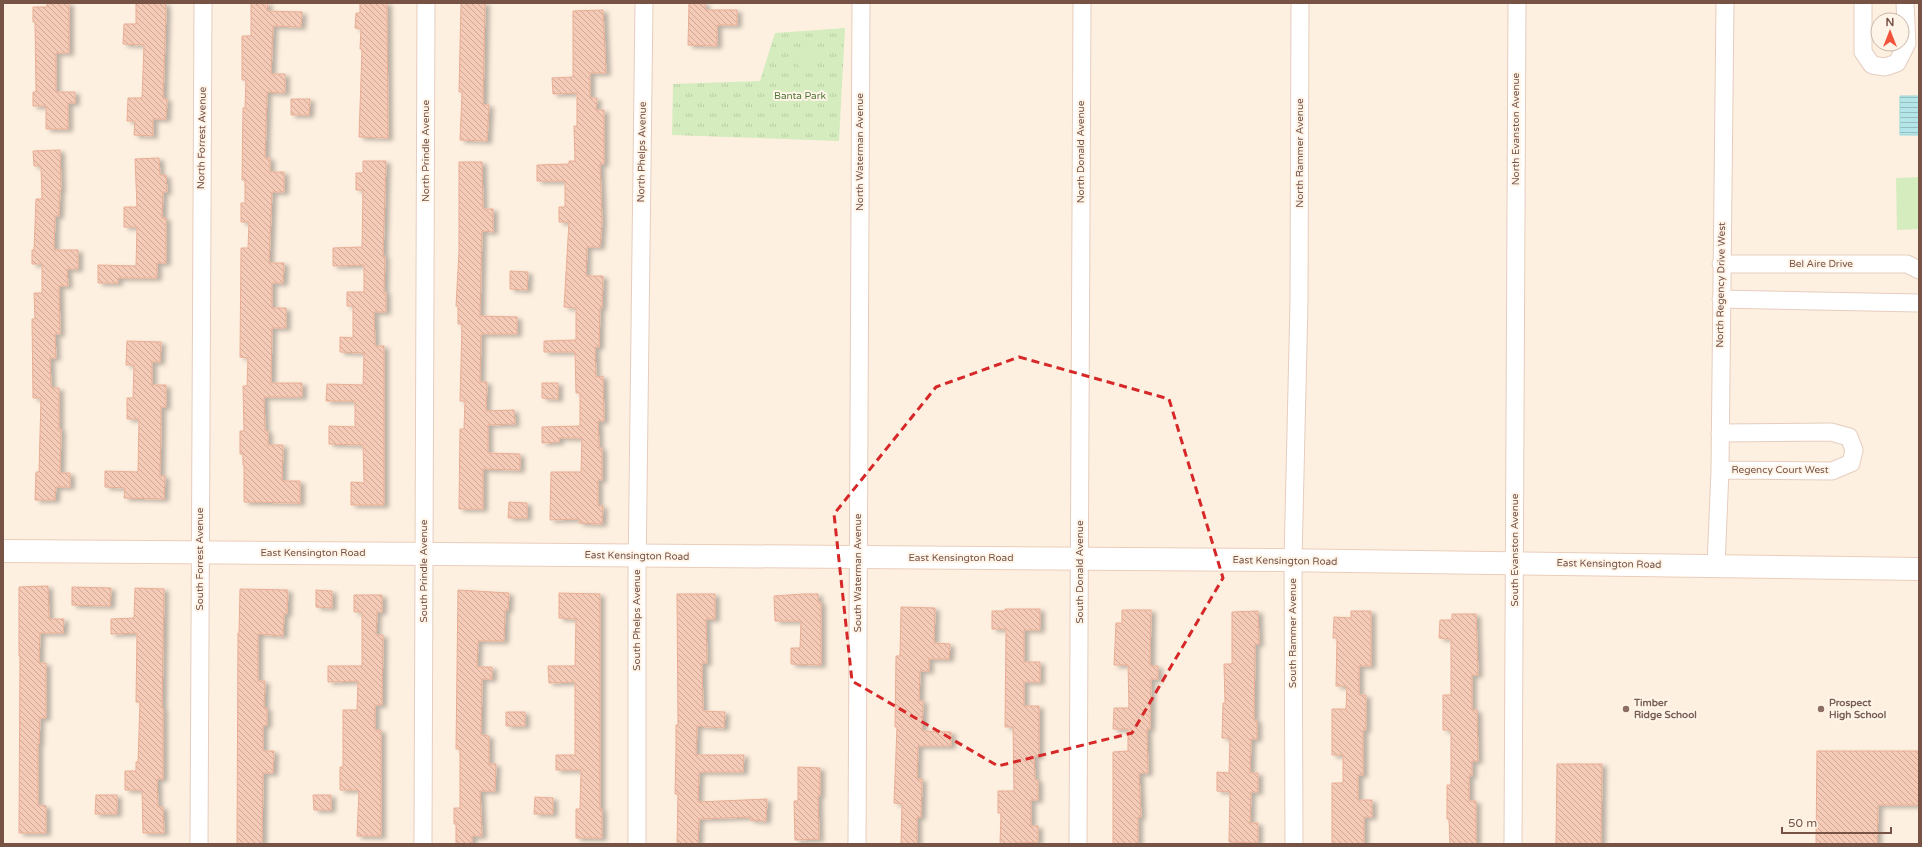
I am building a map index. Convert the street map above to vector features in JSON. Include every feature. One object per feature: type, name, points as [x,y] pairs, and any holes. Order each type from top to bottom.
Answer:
[{"type":"main road","name":"East Kensington Road","points":[[3,550],[1080,560],[1293,560],[1919,569]]},
{"type":"street","name":"North Forrest Avenue","points":[[201,273],[203,3]]},
{"type":"street","name":"North Prindle Avenue","points":[[424,298],[426,3]]},
{"type":"street","name":"North Phelps Avenue","points":[[640,300],[644,3]]},
{"type":"street","name":"North Waterman Avenue","points":[[860,302],[861,3]]},
{"type":"street","name":"North Donald Avenue","points":[[1081,300],[1082,3]]},
{"type":"street","name":"North Rammer Avenue","points":[[1299,302],[1300,3]]},
{"type":"street","name":"North Evanston Avenue","points":[[1516,255],[1517,3]]},
{"type":"street","name":"North Regency Drive West","points":[[1716,566],[1720,470],[1721,264],[1725,3]]},
{"type":"street","points":[[1863,3],[1863,52],[1872,64],[1885,67],[1897,63],[1907,43],[1905,3]]},
{"type":"street","name":"South Evanston Avenue","points":[[1513,844],[1516,255]]},
{"type":"street","name":"Bel Aire Drive","points":[[1721,264],[1907,264],[1919,270]]},
{"type":"street","name":"South Forrest Avenue","points":[[199,844],[201,273]]},
{"type":"street","name":"South Prindle Avenue","points":[[422,844],[425,553],[424,298]]},
{"type":"street","points":[[1721,299],[1919,303]]},
{"type":"street","name":"South Phelps Avenue","points":[[637,844],[640,300]]},
{"type":"street","name":"South Donald Avenue","points":[[1078,844],[1081,300]]},
{"type":"street","name":"South Waterman Avenue","points":[[857,844],[860,302]]},
{"type":"street","name":"South Rammer Avenue","points":[[1294,844],[1293,560],[1299,302]]},
{"type":"street","name":"Regency Court West","points":[[1720,433],[1831,432],[1849,437],[1854,450],[1851,463],[1832,470],[1720,470]]},
{"type":"highlighted area","points":[[1019,357],[1169,399],[1223,578],[1132,733],[998,766],[852,681],[834,514],[936,387]]},
{"type":"green space","name":"Banta Park","points":[[845,28],[839,141],[672,135],[673,84],[760,81],[775,33]]},
{"type":"green space","points":[[807,45],[812,46],[818,52],[818,62],[812,68],[807,69],[802,68],[796,62],[795,57],[796,52],[802,46]]},
{"type":"green space","points":[[1919,177],[1919,229],[1897,230],[1896,178]]},
{"type":"water","points":[[1900,96],[1919,96],[1919,135],[1900,135]]},
{"type":"building","points":[[47,3],[69,3],[69,53],[56,53],[56,92],[75,92],[75,103],[68,103],[68,129],[46,129],[46,106],[33,106],[33,92],[36,92],[35,22],[33,22],[33,7],[47,7]]},
{"type":"building","points":[[136,3],[165,3],[163,99],[167,99],[166,119],[153,119],[153,136],[134,135],[135,121],[127,121],[128,98],[142,98],[144,45],[123,44],[124,24],[136,24]]},
{"type":"building","points":[[251,3],[268,3],[267,11],[302,12],[301,27],[273,26],[271,74],[285,74],[285,93],[267,92],[265,158],[270,158],[270,172],[284,172],[284,192],[272,192],[269,263],[284,263],[283,283],[272,283],[272,308],[286,308],[286,328],[272,328],[271,383],[302,383],[302,397],[264,397],[265,431],[268,431],[268,445],[283,445],[282,481],[300,481],[300,503],[244,502],[244,465],[243,454],[240,454],[240,431],[244,431],[243,386],[247,386],[248,358],[240,357],[241,248],[248,248],[249,222],[241,222],[241,203],[245,203],[245,180],[242,180],[243,108],[245,108],[246,80],[242,80],[242,36],[251,36]]},
{"type":"building","points":[[360,3],[387,3],[388,138],[359,137],[362,49],[360,49],[361,29],[355,28],[356,13],[360,13]]},
{"type":"building","points":[[461,3],[485,3],[483,105],[489,105],[487,141],[460,140],[462,92],[459,92]]},
{"type":"building","points":[[689,3],[705,3],[705,10],[737,10],[737,25],[717,25],[717,46],[688,45]]},
{"type":"building","points":[[603,10],[606,73],[590,73],[590,98],[597,98],[596,110],[604,110],[604,164],[600,164],[602,222],[600,247],[587,247],[586,276],[603,276],[599,347],[595,347],[596,377],[603,376],[604,421],[598,421],[599,448],[602,448],[602,480],[598,480],[598,506],[603,506],[602,524],[579,523],[579,519],[550,520],[551,472],[581,472],[582,438],[559,438],[559,442],[542,443],[542,427],[580,426],[580,393],[576,393],[575,352],[544,352],[544,341],[576,340],[576,308],[564,307],[569,222],[559,222],[559,207],[565,207],[565,181],[537,181],[537,165],[569,164],[569,161],[575,161],[574,126],[577,126],[577,93],[553,94],[552,78],[573,77],[573,11]]},
{"type":"building","points":[[291,99],[310,99],[309,115],[291,115]]},
{"type":"building","points":[[60,150],[61,190],[59,216],[55,216],[54,250],[78,250],[78,269],[67,269],[68,286],[59,286],[60,334],[55,334],[56,358],[50,358],[51,388],[59,388],[59,429],[61,429],[60,473],[70,473],[70,487],[56,487],[55,500],[35,500],[36,472],[39,472],[41,398],[33,398],[32,319],[35,319],[34,293],[42,293],[42,264],[32,264],[32,250],[34,250],[36,199],[42,199],[41,166],[34,166],[33,151]]},
{"type":"building","points":[[159,158],[160,175],[166,175],[167,192],[163,192],[162,218],[166,218],[166,263],[157,263],[157,278],[118,278],[118,283],[98,283],[98,265],[136,266],[137,227],[124,227],[124,207],[137,207],[135,159]]},
{"type":"building","points":[[363,161],[386,161],[383,256],[385,256],[384,292],[386,292],[386,312],[374,312],[375,346],[384,346],[384,505],[351,505],[351,482],[364,483],[363,445],[329,444],[329,426],[355,427],[355,401],[326,401],[327,384],[363,385],[364,353],[340,352],[340,337],[353,338],[353,306],[347,306],[347,292],[364,292],[364,265],[333,266],[333,248],[362,247],[363,190],[356,190],[356,173],[363,173]]},
{"type":"building","points":[[459,162],[482,162],[483,209],[493,209],[493,232],[482,231],[480,316],[517,317],[517,334],[481,334],[480,382],[487,382],[486,411],[514,410],[515,424],[488,425],[488,453],[520,454],[520,470],[483,469],[483,509],[459,509],[460,429],[464,429],[465,401],[460,401],[462,324],[458,324],[458,306],[456,306],[459,252]]},
{"type":"building","points":[[510,271],[528,272],[527,290],[510,289]]},
{"type":"building","points":[[127,341],[161,342],[160,362],[152,362],[152,385],[166,385],[166,407],[161,407],[160,476],[165,476],[164,499],[124,498],[125,488],[105,487],[105,471],[138,472],[139,419],[127,419],[127,398],[133,398],[134,365],[126,365]]},
{"type":"building","points":[[542,383],[558,383],[558,399],[542,398]]},
{"type":"building","points":[[509,502],[527,503],[527,518],[508,518]]},
{"type":"building","points":[[48,586],[49,619],[64,619],[63,633],[40,633],[39,663],[46,663],[46,718],[40,718],[38,744],[38,805],[46,806],[46,833],[19,833],[19,587]]},
{"type":"building","points":[[72,587],[111,588],[110,606],[72,605]]},
{"type":"building","points":[[135,588],[164,589],[162,708],[163,779],[157,779],[158,807],[163,807],[164,833],[143,833],[142,790],[125,790],[125,771],[136,771],[136,762],[138,762],[140,702],[136,702],[137,633],[111,634],[111,619],[134,618]]},
{"type":"building","points":[[240,589],[288,590],[287,614],[284,614],[283,636],[258,634],[258,681],[265,681],[264,708],[267,708],[267,725],[263,726],[263,751],[274,751],[273,773],[263,773],[262,844],[237,844],[238,633]]},
{"type":"building","points":[[316,590],[332,591],[332,608],[316,607]]},
{"type":"building","points":[[458,590],[509,593],[508,610],[505,610],[504,641],[478,641],[477,667],[492,667],[492,679],[482,679],[481,735],[489,736],[489,764],[496,764],[495,791],[480,791],[482,836],[472,836],[472,844],[456,844],[456,824],[454,824],[454,808],[460,808],[460,749],[456,749]]},
{"type":"building","points":[[559,593],[600,594],[600,809],[602,809],[602,838],[576,838],[576,809],[580,809],[581,770],[556,770],[556,755],[575,755],[575,682],[549,683],[548,666],[575,666],[576,619],[559,618]]},
{"type":"building","points":[[677,594],[715,594],[715,619],[706,619],[707,663],[702,663],[703,711],[725,712],[724,728],[697,726],[696,755],[744,755],[743,772],[699,772],[698,802],[767,799],[766,821],[750,820],[750,817],[699,819],[698,844],[677,844],[678,794],[675,794],[676,725],[678,725]]},
{"type":"building","points":[[818,594],[818,602],[821,602],[821,665],[791,664],[791,648],[800,648],[801,621],[775,621],[774,596]]},
{"type":"building","points":[[354,595],[382,595],[382,612],[377,612],[376,635],[383,635],[382,705],[375,705],[375,730],[381,730],[381,836],[357,836],[359,790],[340,790],[340,767],[343,767],[343,710],[357,710],[358,681],[328,682],[328,666],[362,666],[362,612],[354,612]]},
{"type":"building","points":[[901,607],[935,608],[934,643],[950,644],[949,659],[929,659],[929,671],[920,671],[919,701],[923,701],[922,731],[951,732],[951,746],[918,746],[917,779],[922,779],[921,817],[917,817],[917,844],[901,844],[902,804],[894,803],[897,727],[895,727],[896,656],[900,656]]},
{"type":"building","points":[[1005,609],[1040,609],[1040,630],[1024,630],[1024,662],[1040,662],[1040,682],[1024,682],[1024,706],[1039,706],[1039,756],[1034,756],[1035,780],[1038,780],[1038,800],[1031,800],[1031,826],[1038,826],[1038,842],[1000,844],[1001,813],[998,813],[998,791],[1014,791],[1013,727],[1005,727],[1006,629],[992,629],[992,611],[1005,611]]},
{"type":"building","points":[[1122,610],[1151,610],[1150,666],[1158,666],[1158,679],[1151,679],[1150,729],[1147,729],[1148,773],[1139,773],[1141,817],[1138,817],[1138,844],[1113,844],[1113,752],[1128,751],[1128,729],[1113,729],[1114,708],[1129,708],[1128,665],[1114,665],[1116,623],[1122,623]]},
{"type":"building","points":[[1258,611],[1259,644],[1255,644],[1254,720],[1257,720],[1257,739],[1251,739],[1250,773],[1258,773],[1258,792],[1251,792],[1250,823],[1258,823],[1258,843],[1229,842],[1230,792],[1217,791],[1217,772],[1229,773],[1230,738],[1222,738],[1223,703],[1225,703],[1224,664],[1232,664],[1232,612]]},
{"type":"building","points":[[1351,611],[1371,611],[1371,666],[1359,666],[1359,695],[1366,695],[1366,730],[1363,730],[1363,775],[1358,775],[1358,800],[1372,800],[1372,817],[1364,817],[1364,844],[1332,844],[1332,783],[1343,783],[1343,755],[1332,755],[1332,709],[1346,709],[1347,686],[1336,686],[1337,638],[1333,638],[1334,617],[1351,618]]},
{"type":"building","points":[[1452,614],[1476,614],[1478,675],[1472,675],[1472,710],[1477,710],[1478,761],[1472,761],[1472,776],[1469,776],[1469,801],[1476,801],[1476,844],[1450,844],[1449,819],[1447,819],[1447,785],[1451,785],[1451,730],[1443,730],[1443,695],[1451,695],[1451,639],[1439,638],[1440,620],[1452,620]]},
{"type":"building","points":[[506,712],[525,712],[525,726],[506,726]]},
{"type":"building","points":[[1817,751],[1919,751],[1919,805],[1878,805],[1877,844],[1816,844]]},
{"type":"building","points":[[1557,764],[1602,764],[1601,844],[1556,844]]},
{"type":"building","points":[[798,767],[820,768],[820,796],[818,796],[819,839],[795,840],[794,801],[798,801]]},
{"type":"building","points":[[96,795],[117,795],[117,814],[95,814]]},
{"type":"building","points":[[313,795],[331,795],[331,810],[314,810]]},
{"type":"building","points":[[535,797],[553,798],[553,814],[534,814]]},
{"type":"place","name":"Timber Ridge School","points":[[1626,709]]},
{"type":"place","name":"Prospect High School","points":[[1821,709]]}]
